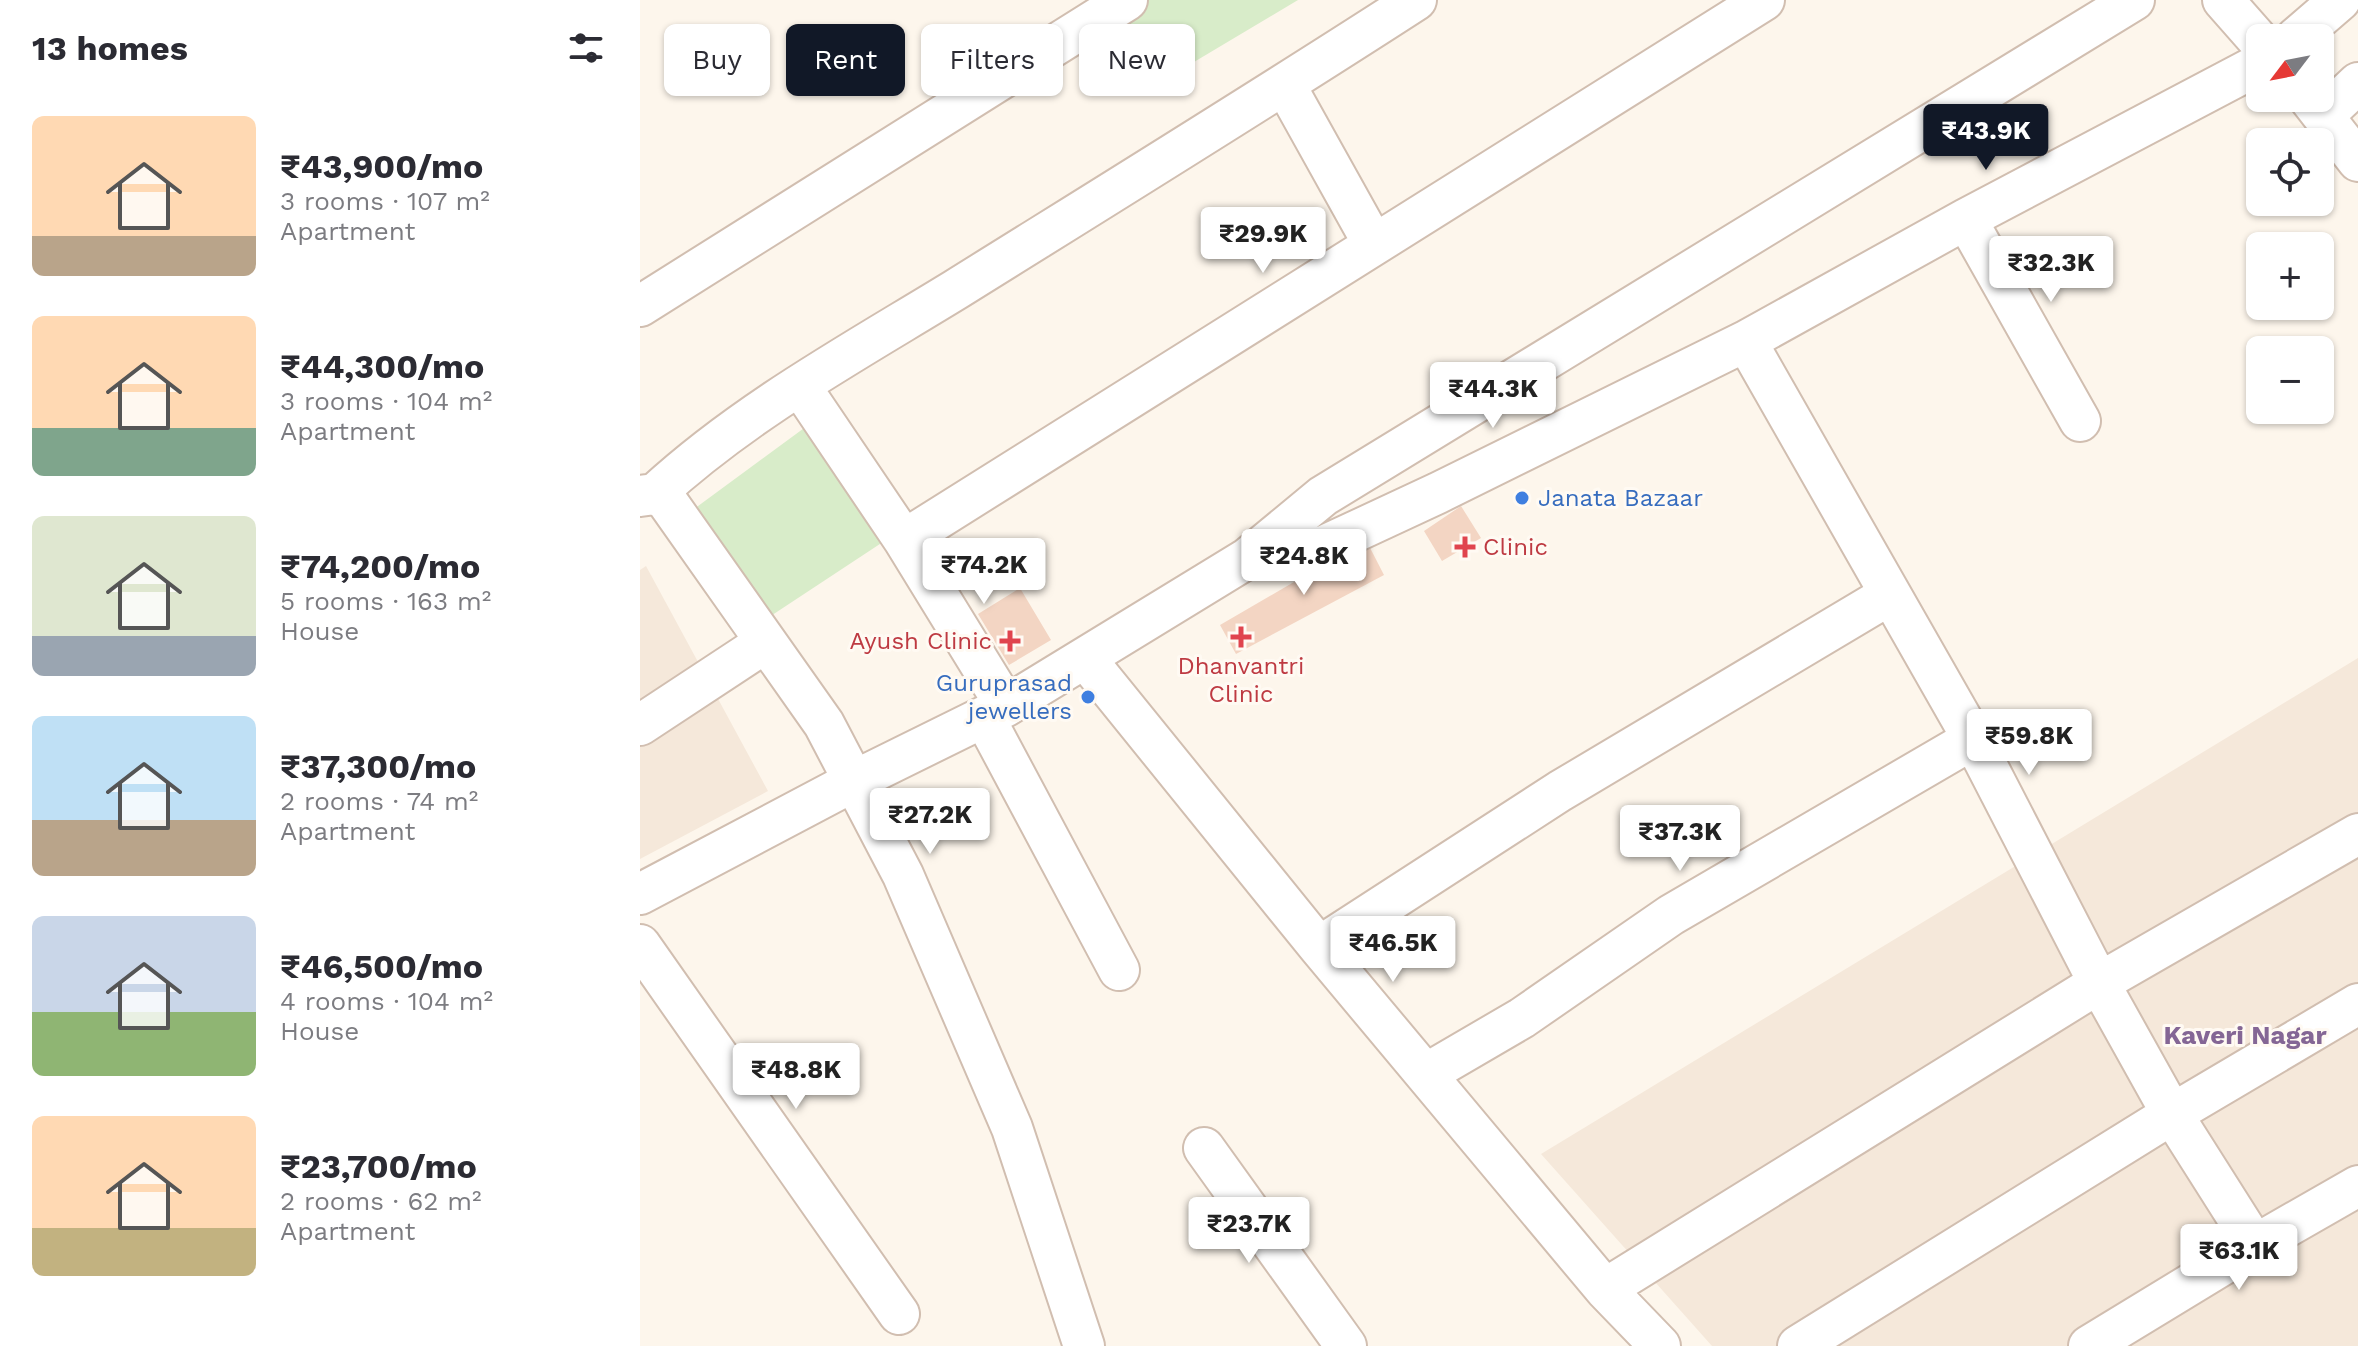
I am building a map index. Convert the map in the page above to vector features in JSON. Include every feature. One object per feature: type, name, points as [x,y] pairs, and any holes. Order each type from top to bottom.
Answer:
[{"type":"street","points":[[640,306],[1127,0]]},
{"type":"street","points":[[648,495],[716,442],[800,386],[1285,85],[1416,0]]},
{"type":"street","points":[[904,540],[1764,0]]},
{"type":"street","points":[[640,894],[854,781],[995,712],[1248,558],[1323,496],[2134,0]]},
{"type":"street","points":[[2223,0],[2246,26]]},
{"type":"street","points":[[2312,24],[2340,0]]},
{"type":"street","points":[[1248,558],[1283,558],[1309,553],[1746,341],[1966,219],[2246,71]]},
{"type":"street","points":[[2334,97],[2358,83]]},
{"type":"street","points":[[1285,85],[1373,243]]},
{"type":"street","points":[[2321,112],[2358,161]]},
{"type":"street","points":[[1966,219],[2080,421]]},
{"type":"street","points":[[1746,341],[1973,739],[2099,983],[2172,1114],[2255,1245]]},
{"type":"street","points":[[800,386],[904,540],[995,712],[1119,970]]},
{"type":"street","points":[[648,495],[666,500],[824,724],[903,875],[1012,1128],[1084,1346]]},
{"type":"street","points":[[1319,947],[1560,791],[1889,595]]},
{"type":"street","points":[[640,725],[766,642]]},
{"type":"street","points":[[1085,658],[1319,947],[1605,1289],[1660,1346]]},
{"type":"street","points":[[1426,1074],[1522,1018],[1671,915],[1973,739]]},
{"type":"street","points":[[1605,1289],[2099,983],[2358,834]]},
{"type":"street","points":[[640,945],[899,1314]]},
{"type":"street","points":[[1798,1346],[2172,1114],[2358,1004]]},
{"type":"street","points":[[1204,1148],[1346,1346]]},
{"type":"street","points":[[2089,1346],[2358,1186]]},
{"type":"shaded area","points":[[646,566],[768,791],[640,859],[640,570]]},
{"type":"shaded area","name":"Kaveri Nagar","points":[[2358,658],[2358,1346],[1712,1346],[1541,1154]]},
{"type":"green space","points":[[1138,0],[1298,0],[1195,61],[1195,24],[1097,24]]},
{"type":"green space","points":[[811,423],[889,538],[754,627],[694,509]]},
{"type":"building","points":[[1461,506],[1481,538],[1442,561],[1424,531]]},
{"type":"building","points":[[1366,540],[1384,575],[1236,654],[1220,625]]},
{"type":"building","points":[[1020,588],[1051,640],[1009,665],[978,614]]},
{"type":"place","name":"Janata Bazaar","points":[[1522,498]]},
{"type":"place","name":"Clinic","points":[[1465,547]]},
{"type":"place","name":"Dhanvantri Clinic","points":[[1241,637]]},
{"type":"place","name":"Ayush Clinic","points":[[1010,641]]},
{"type":"place","name":"Guruprasad jewellers","points":[[1088,697]]},
{"type":"district","name":"Kaveri Nagar","points":[[2245,1035]]}]
